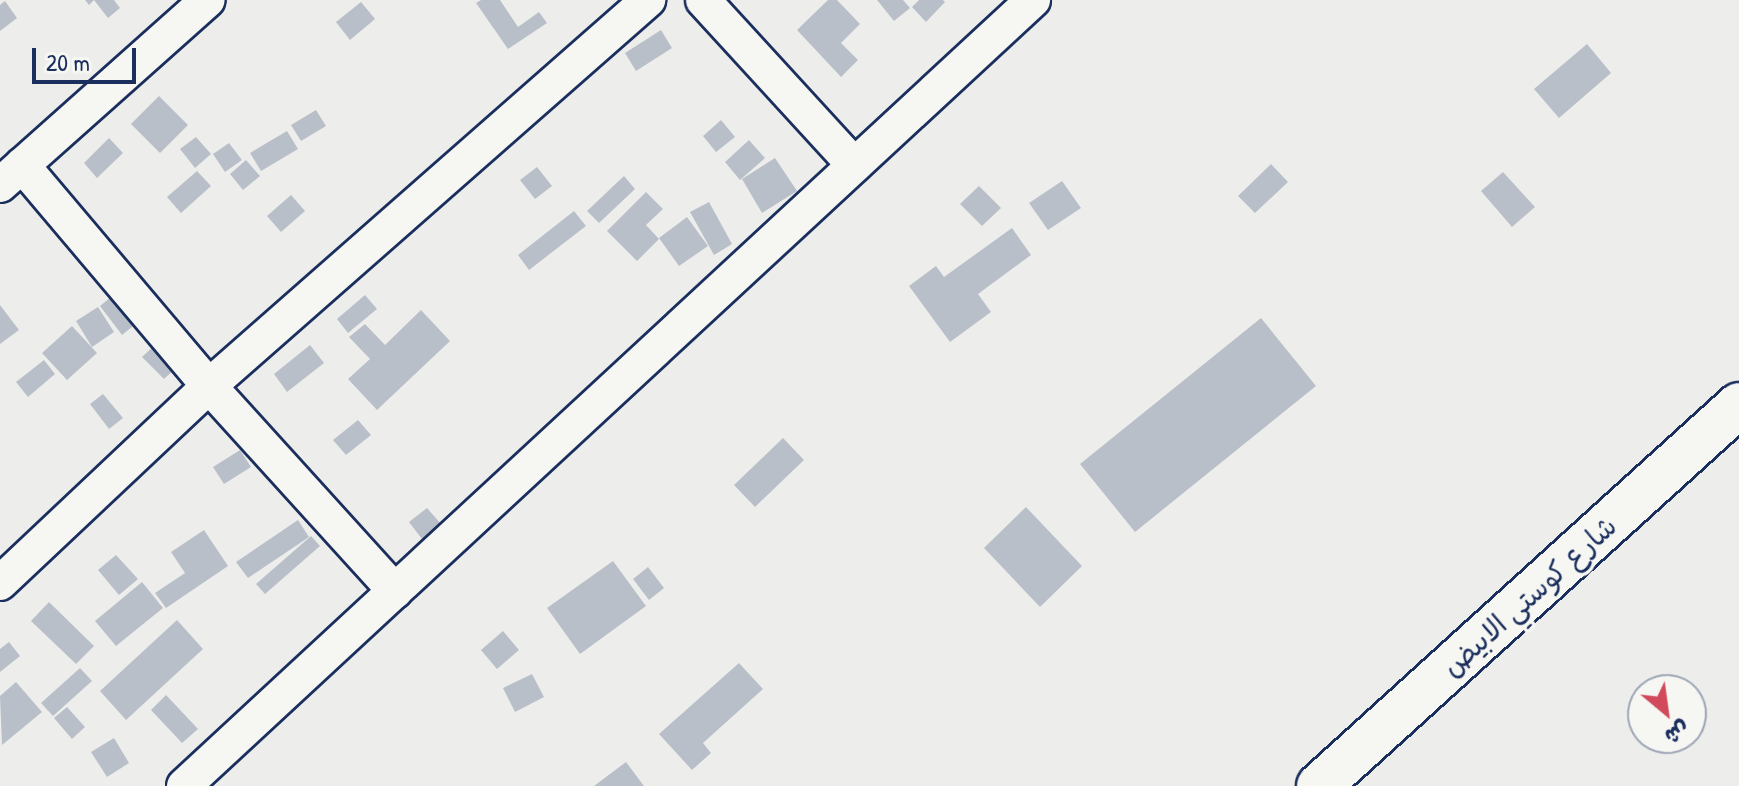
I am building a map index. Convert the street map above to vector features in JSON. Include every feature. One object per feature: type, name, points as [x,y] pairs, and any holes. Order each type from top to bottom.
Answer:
[{"type":"highway","name":"شارع كوستي الابيض","points":[[1319,786],[1739,405]]},
{"type":"street","points":[[208,0],[11,175],[395,591]]},
{"type":"street","points":[[0,583],[209,386],[648,0]]},
{"type":"street","points":[[703,0],[854,165]]},
{"type":"street","points":[[184,786],[1033,0]]},
{"type":"building","points":[[94,0],[114,0],[120,8],[108,18]]},
{"type":"building","points":[[500,0],[518,27],[539,12],[547,23],[508,49],[476,3]]},
{"type":"building","points":[[828,0],[837,0],[860,24],[841,43],[858,60],[841,77],[797,30]]},
{"type":"building","points":[[877,0],[903,0],[910,8],[894,21]]},
{"type":"building","points":[[919,0],[945,2],[926,22],[912,7]]},
{"type":"building","points":[[5,1],[17,18],[0,31],[0,5]]},
{"type":"building","points":[[361,2],[375,19],[350,40],[336,22]]},
{"type":"building","points":[[661,30],[672,48],[636,71],[625,53]]},
{"type":"building","points":[[1587,44],[1611,73],[1559,118],[1534,89]]},
{"type":"building","points":[[159,96],[188,125],[160,153],[131,124]]},
{"type":"building","points":[[316,110],[326,126],[301,141],[291,125]]},
{"type":"building","points":[[721,120],[735,137],[716,152],[703,136]]},
{"type":"building","points":[[287,131],[298,149],[261,171],[250,153]]},
{"type":"building","points":[[196,137],[211,154],[195,168],[180,149]]},
{"type":"building","points":[[109,138],[123,153],[97,178],[84,163]]},
{"type":"building","points":[[749,140],[765,158],[740,180],[725,162]]},
{"type":"building","points":[[229,143],[242,160],[225,172],[213,154]]},
{"type":"building","points":[[775,158],[797,191],[762,213],[742,179]]},
{"type":"building","points":[[246,160],[260,176],[243,190],[230,174]]},
{"type":"building","points":[[1271,164],[1288,182],[1255,213],[1238,196]]},
{"type":"building","points":[[537,167],[552,186],[535,199],[520,180]]},
{"type":"building","points":[[197,171],[211,186],[181,213],[167,197]]},
{"type":"building","points":[[1503,172],[1535,207],[1512,227],[1481,191]]},
{"type":"building","points":[[624,176],[635,189],[599,223],[587,211]]},
{"type":"building","points":[[1062,181],[1081,208],[1048,230],[1029,203]]},
{"type":"building","points":[[979,186],[1001,208],[982,226],[960,204]]},
{"type":"building","points":[[646,192],[663,209],[646,225],[659,239],[637,261],[607,231]]},
{"type":"building","points":[[291,195],[305,211],[281,232],[267,216]]},
{"type":"building","points":[[709,202],[732,244],[714,255],[690,212]]},
{"type":"building","points":[[574,211],[586,226],[529,270],[518,255]]},
{"type":"building","points":[[687,217],[708,246],[679,266],[659,238]]},
{"type":"building","points":[[1012,228],[1031,255],[978,294],[991,312],[950,342],[909,286],[936,266],[944,277]]},
{"type":"building","points":[[116,293],[138,322],[122,335],[100,306]]},
{"type":"building","points":[[365,295],[377,309],[348,333],[337,319]]},
{"type":"building","points":[[0,305],[19,330],[0,344]]},
{"type":"building","points":[[98,307],[114,332],[92,347],[76,321]]},
{"type":"building","points":[[421,310],[450,341],[377,410],[348,379],[370,359],[349,337],[365,324],[385,345]]},
{"type":"building","points":[[1261,318],[1316,386],[1135,532],[1080,464]]},
{"type":"building","points":[[72,326],[97,353],[67,380],[42,353]]},
{"type":"building","points":[[158,342],[179,365],[164,379],[142,357]]},
{"type":"building","points":[[310,345],[324,363],[287,392],[274,374]]},
{"type":"building","points":[[44,360],[55,374],[28,397],[16,382]]},
{"type":"building","points":[[103,394],[123,418],[109,429],[90,404]]},
{"type":"building","points":[[358,420],[371,435],[346,455],[333,440]]},
{"type":"building","points":[[783,438],[804,460],[755,507],[734,485]]},
{"type":"building","points":[[240,450],[251,467],[224,484],[213,467]]},
{"type":"building","points":[[1026,507],[1082,566],[1040,607],[984,548]]},
{"type":"building","points":[[427,508],[441,524],[422,539],[409,522]]},
{"type":"building","points":[[298,520],[309,537],[248,578],[236,562]]},
{"type":"building","points":[[204,530],[228,566],[166,608],[155,593],[185,573],[171,552]]},
{"type":"building","points":[[311,536],[320,546],[265,594],[256,584]]},
{"type":"building","points":[[116,555],[138,579],[119,595],[98,570]]},
{"type":"building","points":[[613,561],[646,606],[580,654],[547,608]]},
{"type":"building","points":[[648,567],[664,588],[649,600],[633,579]]},
{"type":"building","points":[[142,582],[163,608],[116,646],[95,621]]},
{"type":"building","points":[[49,602],[94,646],[76,664],[31,621]]},
{"type":"building","points":[[177,620],[203,649],[126,720],[100,691]]},
{"type":"building","points":[[503,631],[519,650],[497,669],[481,650]]},
{"type":"building","points":[[9,642],[20,656],[0,672],[0,649]]},
{"type":"building","points":[[739,663],[763,689],[703,743],[711,753],[692,770],[659,734]]},
{"type":"building","points":[[80,668],[92,681],[53,716],[41,703]]},
{"type":"building","points":[[532,674],[544,697],[515,712],[503,688]]},
{"type":"building","points":[[16,682],[42,712],[2,745],[0,696]]},
{"type":"building","points":[[166,695],[198,729],[182,743],[151,710]]},
{"type":"building","points":[[67,707],[85,727],[72,739],[54,718]]},
{"type":"building","points":[[114,738],[129,763],[107,777],[91,752]]},
{"type":"building","points":[[626,762],[644,786],[594,786]]}]
